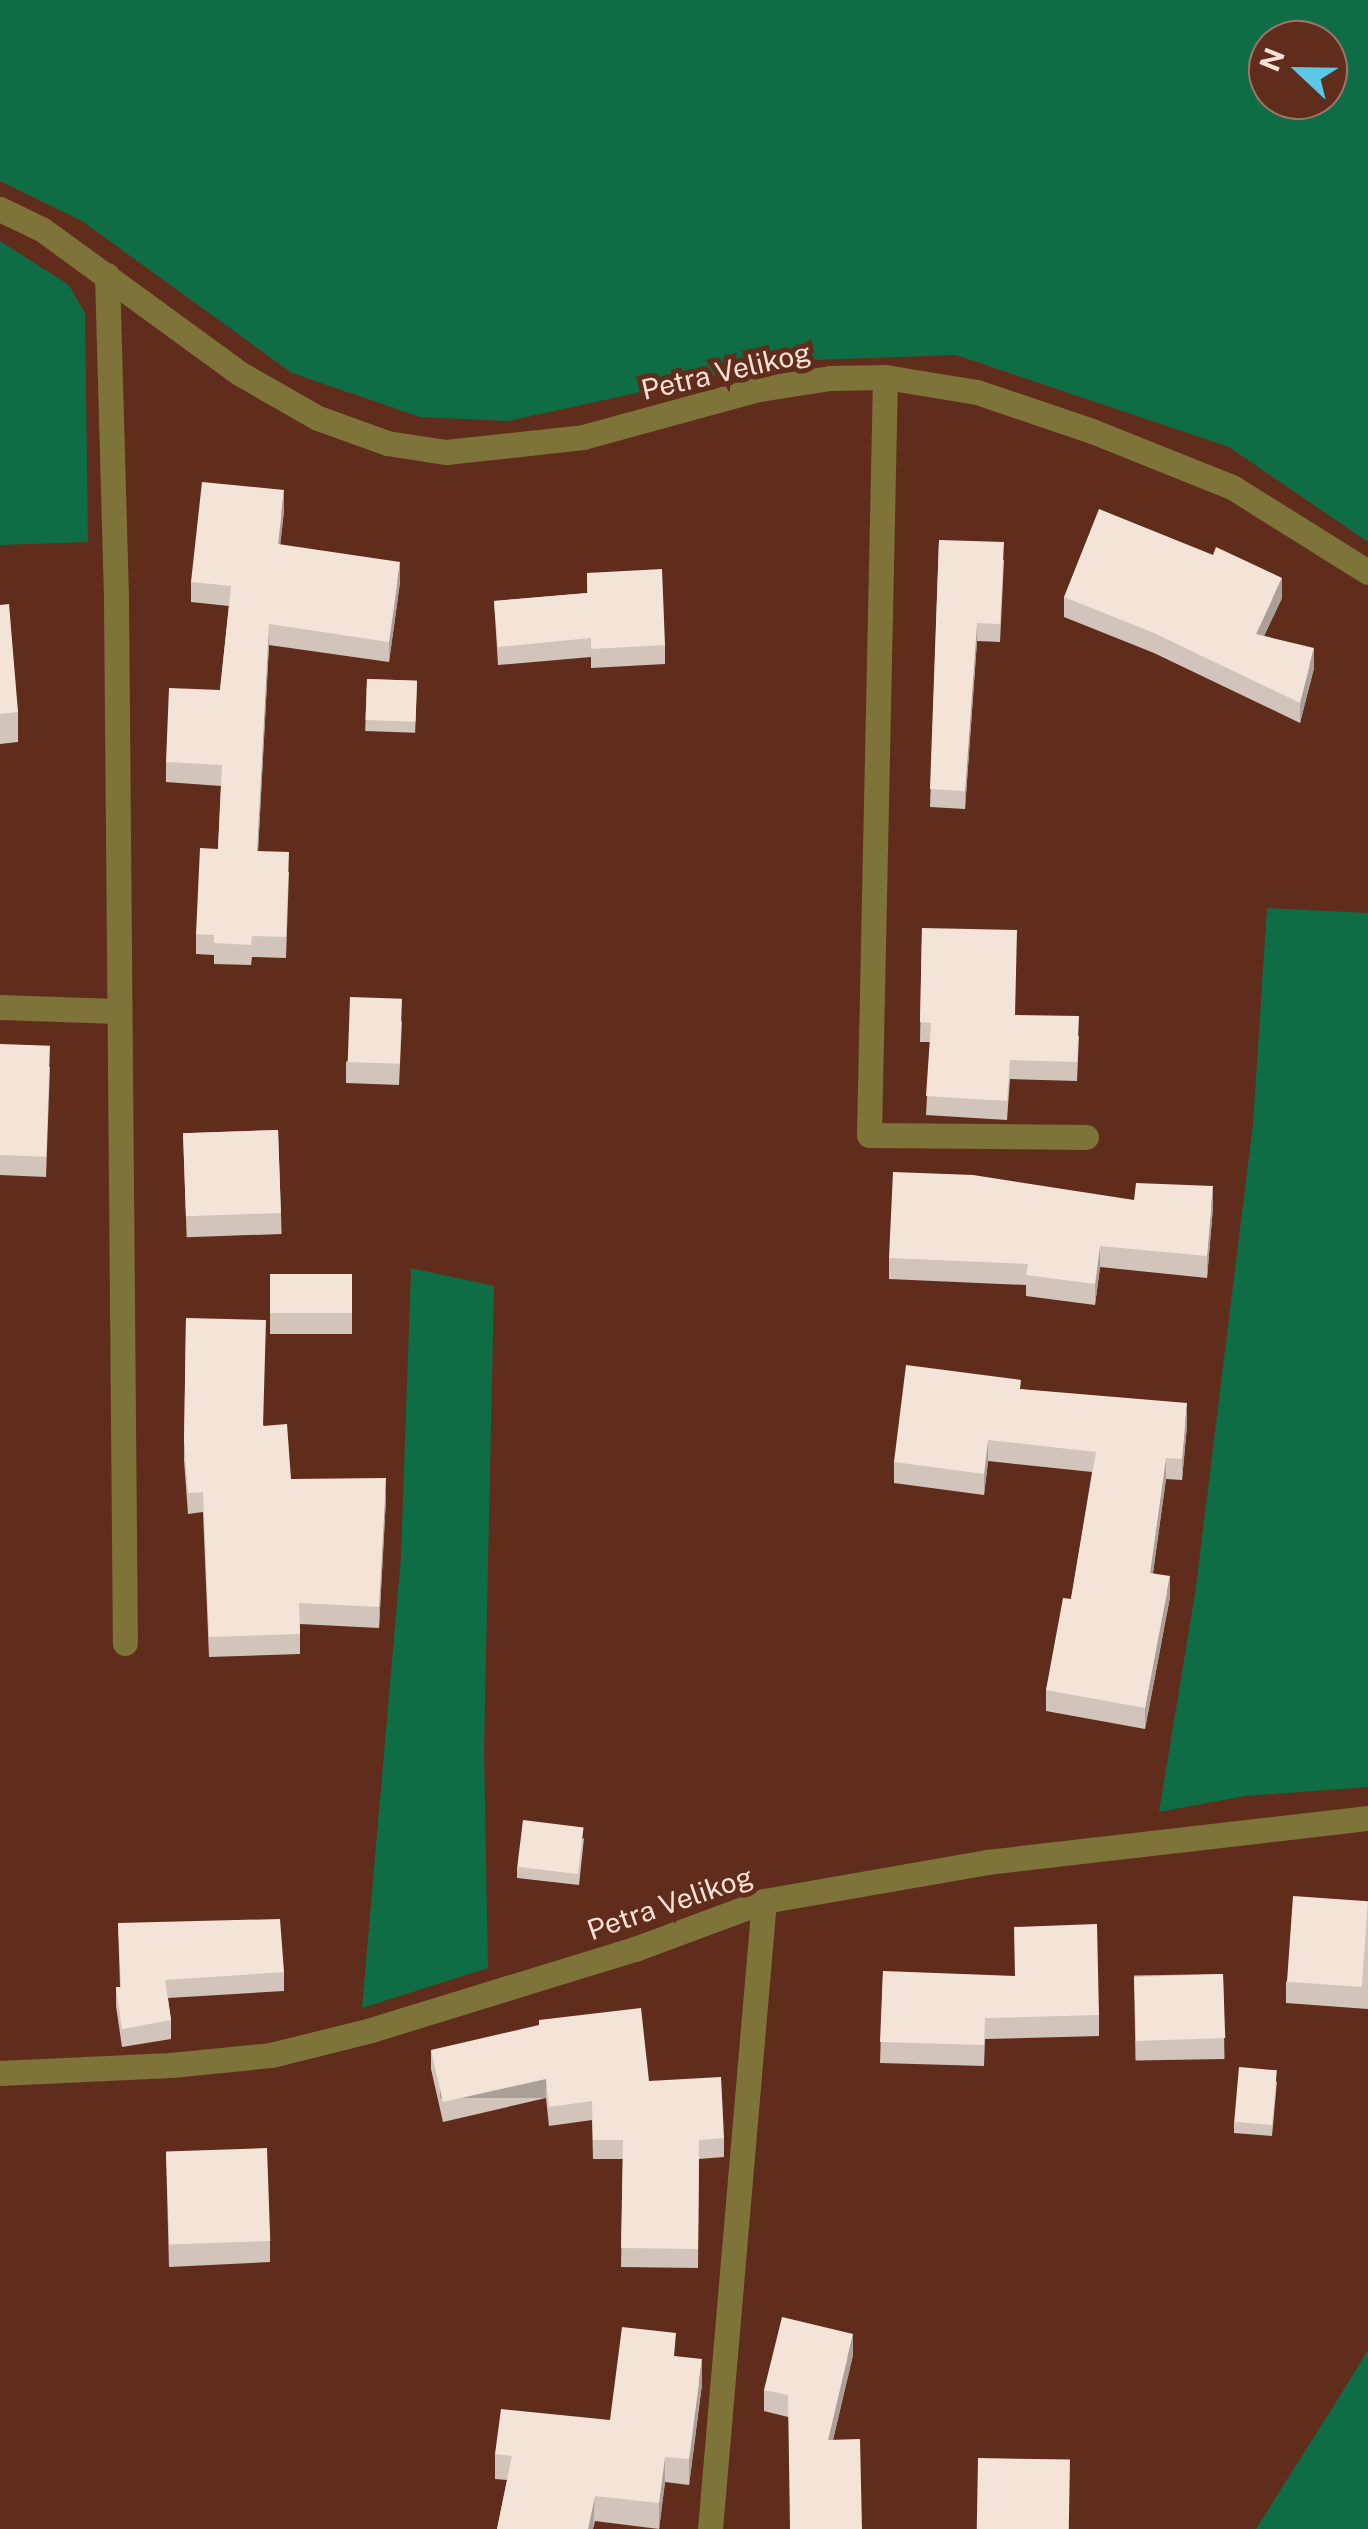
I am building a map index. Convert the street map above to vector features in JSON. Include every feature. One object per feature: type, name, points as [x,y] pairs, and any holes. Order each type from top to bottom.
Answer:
[{"type":"street","name":"Petra Velikog","points":[[0,209],[43,230],[240,373],[318,418],[386,443],[446,452],[583,437],[759,389],[830,378],[885,377],[977,392],[1092,431],[1232,487],[1368,572]]},
{"type":"street","points":[[107,275],[116,601],[125,1643]]},
{"type":"street","points":[[885,377],[869,1135],[1086,1137]]},
{"type":"street","points":[[0,1007],[117,1010]]},
{"type":"street","name":"Petra Velikog","points":[[0,2073],[171,2065],[270,2055],[371,2030],[635,1949],[764,1901],[987,1862],[1368,1818]]},
{"type":"street","points":[[710,2529],[764,1901]]},
{"type":"green space","points":[[0,0],[1368,0],[1368,542],[1229,447],[956,355],[784,361],[508,421],[420,417],[292,373],[82,221],[0,181]]},
{"type":"green space","points":[[0,241],[69,285],[85,313],[88,542],[0,545]]},
{"type":"green space","points":[[1267,908],[1368,913],[1368,1787],[1245,1796],[1159,1812],[1195,1594],[1253,1124]]},
{"type":"green space","points":[[411,1268],[494,1286],[484,1749],[488,1968],[362,2008],[401,1557]]},
{"type":"green space","points":[[1368,2350],[1368,2529],[1256,2529],[1346,2386]]},
{"type":"building","points":[[202,482],[284,490],[278,544],[400,562],[389,642],[269,624],[257,851],[289,852],[286,937],[252,936],[251,945],[214,943],[214,935],[196,934],[200,848],[218,849],[222,765],[166,762],[169,688],[220,690],[231,586],[191,582]]},
{"type":"building","points":[[1099,509],[1213,555],[1216,547],[1282,578],[1256,634],[1314,648],[1300,703],[1154,633],[1064,597]]},
{"type":"building","points":[[939,540],[1004,542],[1000,624],[977,623],[965,791],[930,789]]},
{"type":"building","points":[[662,569],[665,645],[591,649],[591,638],[498,647],[494,601],[588,593],[587,573]]},
{"type":"building","points":[[9,604],[18,712],[0,714],[0,605]]},
{"type":"building","points":[[367,679],[417,681],[416,722],[366,720]]},
{"type":"building","points":[[922,928],[1017,930],[1015,1015],[1079,1016],[1077,1062],[1010,1060],[1007,1101],[926,1096],[931,1023],[920,1022]]},
{"type":"building","points":[[350,997],[402,999],[400,1064],[348,1062]]},
{"type":"building","points":[[0,1044],[50,1046],[46,1157],[0,1155]]},
{"type":"building","points":[[278,1130],[281,1213],[186,1216],[183,1133]]},
{"type":"building","points":[[893,1172],[973,1175],[1134,1200],[1136,1183],[1213,1186],[1207,1256],[1100,1246],[1095,1284],[1026,1275],[1028,1264],[889,1258]]},
{"type":"building","points":[[270,1274],[352,1274],[352,1313],[270,1313]]},
{"type":"building","points":[[186,1318],[266,1320],[263,1426],[287,1424],[291,1479],[386,1478],[379,1607],[299,1603],[300,1634],[209,1637],[203,1492],[188,1493],[184,1440]]},
{"type":"building","points":[[906,1365],[1021,1380],[1020,1389],[1187,1403],[1182,1459],[1166,1458],[1150,1573],[1170,1576],[1145,1708],[1046,1690],[1063,1598],[1071,1599],[1096,1452],[988,1440],[984,1474],[894,1462]]},
{"type":"building","points":[[523,1820],[584,1827],[578,1874],[517,1867]]},
{"type":"building","points":[[1293,1896],[1368,1901],[1362,1987],[1287,1982]]},
{"type":"building","points":[[280,1919],[284,1972],[165,1980],[171,2020],[122,2029],[116,1987],[121,1987],[118,1923]]},
{"type":"building","points":[[1097,1924],[1099,2015],[985,2018],[984,2045],[880,2042],[883,1971],[1015,1976],[1014,1927]]},
{"type":"building","points":[[1223,1974],[1225,2038],[1136,2041],[1134,1977]]},
{"type":"building","points":[[641,2008],[649,2081],[721,2077],[724,2138],[699,2140],[698,2249],[621,2248],[623,2140],[593,2140],[592,2101],[549,2107],[546,2079],[443,2102],[431,2050],[539,2025],[539,2020]]},
{"type":"building","points":[[1239,2067],[1277,2070],[1272,2125],[1234,2122]]},
{"type":"building","points":[[267,2148],[270,2241],[169,2244],[166,2152]]},
{"type":"building","points":[[782,2317],[853,2334],[828,2440],[860,2439],[862,2529],[790,2529],[788,2395],[764,2390]]},
{"type":"building","points":[[622,2327],[676,2333],[674,2356],[702,2359],[689,2459],[665,2457],[659,2503],[595,2496],[588,2529],[497,2529],[512,2456],[495,2454],[501,2409],[610,2420]]},
{"type":"building","points":[[978,2458],[1070,2460],[1069,2529],[977,2529]]}]
